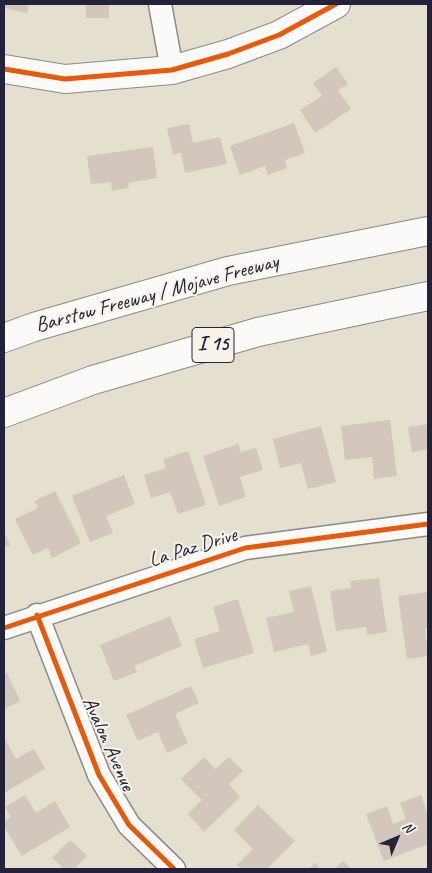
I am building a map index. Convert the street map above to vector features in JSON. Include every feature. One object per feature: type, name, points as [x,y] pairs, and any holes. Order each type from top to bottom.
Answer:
[{"type":"main road","points":[[4,69],[64,79],[172,70],[228,54],[279,35],[336,4]]},
{"type":"main road","name":"Barstow Freeway / Mojave Freeway","points":[[4,338],[34,327],[228,271],[428,231]]},
{"type":"main road","name":"I 15","points":[[4,413],[93,380],[258,332],[428,296]]},
{"type":"street","points":[[160,4],[172,70]]},
{"type":"street","name":"La Paz Drive","points":[[4,628],[37,615],[245,548],[428,524]]},
{"type":"street","name":"Avalon Avenue","points":[[37,615],[99,775],[129,825],[174,869]]},
{"type":"building","points":[[4,4],[29,4],[27,13],[4,8]]},
{"type":"building","points":[[86,4],[109,4],[109,18],[86,18]]},
{"type":"building","points":[[336,67],[348,84],[338,90],[351,109],[315,133],[300,110],[322,96],[313,83]]},
{"type":"building","points":[[294,123],[305,153],[285,160],[287,168],[268,175],[265,166],[240,175],[230,146]]},
{"type":"building","points":[[189,124],[193,143],[220,137],[227,164],[185,173],[181,153],[173,155],[167,128]]},
{"type":"building","points":[[153,147],[157,178],[128,183],[129,188],[112,191],[111,182],[91,184],[87,156]]},
{"type":"building","points":[[390,420],[397,476],[374,479],[372,457],[345,460],[341,426]]},
{"type":"building","points":[[428,424],[428,449],[412,452],[408,427]]},
{"type":"building","points":[[321,426],[336,482],[308,489],[301,463],[280,468],[273,439]]},
{"type":"building","points":[[238,444],[241,452],[256,448],[263,470],[240,477],[246,497],[219,506],[203,456]]},
{"type":"building","points":[[188,451],[206,505],[178,514],[170,492],[151,498],[144,475],[166,468],[163,459]]},
{"type":"building","points":[[124,475],[135,504],[106,516],[113,533],[90,542],[72,496]]},
{"type":"building","points":[[55,491],[81,543],[52,558],[48,548],[33,555],[15,519],[38,508],[35,501]]},
{"type":"building","points":[[4,532],[10,545],[4,547]]},
{"type":"building","points":[[379,578],[387,632],[367,635],[366,627],[336,631],[330,591],[351,588],[350,581]]},
{"type":"building","points":[[311,586],[327,652],[311,656],[308,644],[274,652],[266,618],[294,612],[289,591]]},
{"type":"building","points":[[428,592],[428,628],[425,628],[428,656],[407,659],[398,596]]},
{"type":"building","points":[[238,599],[254,653],[203,668],[194,639],[220,631],[213,607]]},
{"type":"building","points":[[170,616],[182,646],[134,666],[137,672],[114,681],[100,645]]},
{"type":"building","points":[[7,673],[20,701],[4,709],[4,675]]},
{"type":"building","points":[[191,686],[199,703],[175,714],[188,743],[167,753],[158,732],[138,741],[126,715]]},
{"type":"building","points":[[4,737],[16,759],[34,749],[45,769],[4,793]]},
{"type":"building","points":[[204,757],[215,769],[229,757],[243,771],[229,784],[240,797],[204,832],[188,814],[202,800],[181,779]]},
{"type":"building","points":[[25,795],[36,813],[55,801],[70,827],[22,856],[4,827],[4,821],[11,817],[5,807]]},
{"type":"building","points":[[421,795],[428,816],[428,844],[384,861],[366,814],[387,806],[393,824],[406,819],[400,803]]},
{"type":"building","points":[[258,805],[295,841],[267,869],[242,869],[237,865],[253,849],[234,830]]},
{"type":"building","points":[[70,840],[87,856],[74,869],[59,869],[62,867],[52,858]]},
{"type":"building","points":[[343,861],[351,869],[334,869]]},
{"type":"building","points":[[315,863],[321,869],[309,869]]},
{"type":"cycle path","points":[[4,69],[65,79],[172,70],[228,54],[279,35],[336,4]]},
{"type":"cycle path","points":[[4,628],[245,548],[428,524]]},
{"type":"cycle path","points":[[37,615],[99,775],[129,825],[174,869]]}]
